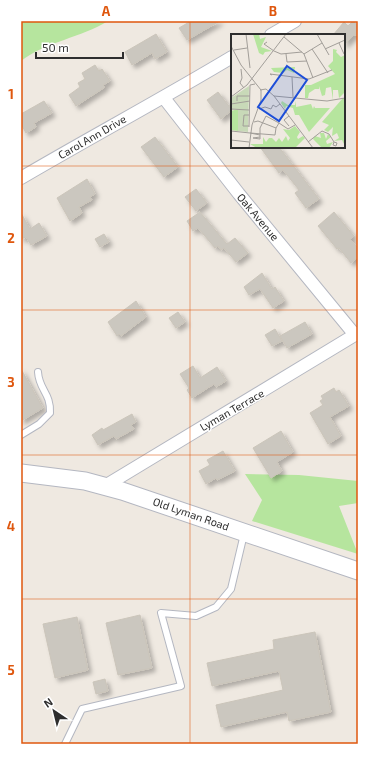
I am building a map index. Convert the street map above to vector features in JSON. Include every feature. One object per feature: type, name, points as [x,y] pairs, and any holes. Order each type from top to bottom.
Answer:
[{"type":"main road","name":"Old Lyman Road","points":[[21,473],[105,486],[358,571]]},
{"type":"street","points":[[272,34],[295,21]]},
{"type":"street","name":"Carol Ann Drive","points":[[21,178],[113,125],[164,98],[231,58]]},
{"type":"street","name":"Oak Avenue","points":[[164,98],[239,194],[356,334]]},
{"type":"street","name":"Lyman Terrace","points":[[105,486],[356,334]]},
{"type":"lane","points":[[21,435],[39,424],[50,413],[51,402],[38,380],[38,372]]},
{"type":"lane","points":[[65,744],[82,709],[181,686],[161,613],[196,616],[216,607],[231,589],[244,532]]},
{"type":"green space","points":[[21,21],[108,21],[87,32],[53,44],[31,54],[21,61]]},
{"type":"green space","points":[[245,474],[299,475],[358,481],[358,503],[339,506],[358,554],[252,521],[262,500]]},
{"type":"building","points":[[191,21],[220,21],[187,40],[179,28]]},
{"type":"building","points":[[353,21],[358,26],[358,31],[356,33],[358,35],[354,35],[345,44],[345,34],[334,34],[344,22],[348,26]]},
{"type":"building","points":[[156,34],[167,52],[155,59],[152,53],[132,65],[125,52]]},
{"type":"building","points":[[95,65],[99,71],[102,69],[110,81],[103,85],[105,87],[76,106],[69,95],[80,87],[78,83],[85,79],[82,73]]},
{"type":"building","points":[[218,92],[231,111],[221,119],[207,100]]},
{"type":"building","points":[[44,101],[52,113],[34,123],[36,127],[26,133],[21,124],[21,114]]},
{"type":"building","points":[[155,137],[178,167],[164,177],[141,147]]},
{"type":"building","points":[[261,148],[280,148],[319,199],[306,208],[295,193],[299,190],[283,170],[279,173]]},
{"type":"building","points":[[87,179],[95,194],[90,197],[92,200],[79,207],[82,213],[70,221],[57,198]]},
{"type":"building","points":[[196,189],[207,203],[196,211],[185,197]]},
{"type":"building","points":[[200,212],[227,244],[235,238],[248,253],[236,262],[224,248],[221,250],[218,246],[215,248],[198,228],[193,231],[187,221]]},
{"type":"building","points":[[334,212],[354,236],[350,239],[358,248],[358,257],[351,263],[318,226]]},
{"type":"building","points":[[21,213],[30,229],[39,223],[47,236],[31,245],[26,237],[21,239]]},
{"type":"building","points":[[104,234],[109,242],[100,247],[95,239]]},
{"type":"building","points":[[262,273],[272,289],[275,287],[284,301],[273,308],[260,289],[249,295],[244,287]]},
{"type":"building","points":[[136,301],[146,317],[121,336],[119,334],[117,336],[108,322]]},
{"type":"building","points":[[178,312],[185,322],[176,328],[169,318]]},
{"type":"building","points":[[305,322],[312,334],[287,348],[280,336]]},
{"type":"building","points":[[275,329],[282,341],[272,346],[265,335]]},
{"type":"building","points":[[193,366],[200,378],[217,367],[226,381],[216,387],[214,384],[192,398],[187,390],[189,388],[180,374]]},
{"type":"building","points":[[21,369],[43,408],[21,421]]},
{"type":"building","points":[[334,388],[336,392],[339,390],[349,406],[330,417],[341,436],[328,444],[310,413],[323,405],[320,401],[323,399],[321,396]]},
{"type":"building","points":[[132,414],[136,422],[131,425],[134,429],[116,439],[114,436],[98,445],[92,435],[102,428],[103,430]]},
{"type":"building","points":[[281,431],[293,452],[277,462],[282,471],[271,478],[253,448]]},
{"type":"building","points":[[223,451],[235,471],[217,480],[216,478],[206,484],[199,471],[210,465],[207,460]]},
{"type":"building","points":[[140,615],[152,668],[118,675],[106,623]]},
{"type":"building","points":[[77,617],[88,670],[55,678],[43,624]]},
{"type":"building","points":[[315,632],[331,712],[289,721],[287,712],[221,727],[216,705],[283,690],[279,671],[212,686],[207,663],[274,649],[273,640]]},
{"type":"building","points":[[105,679],[108,691],[96,694],[93,682]]}]
